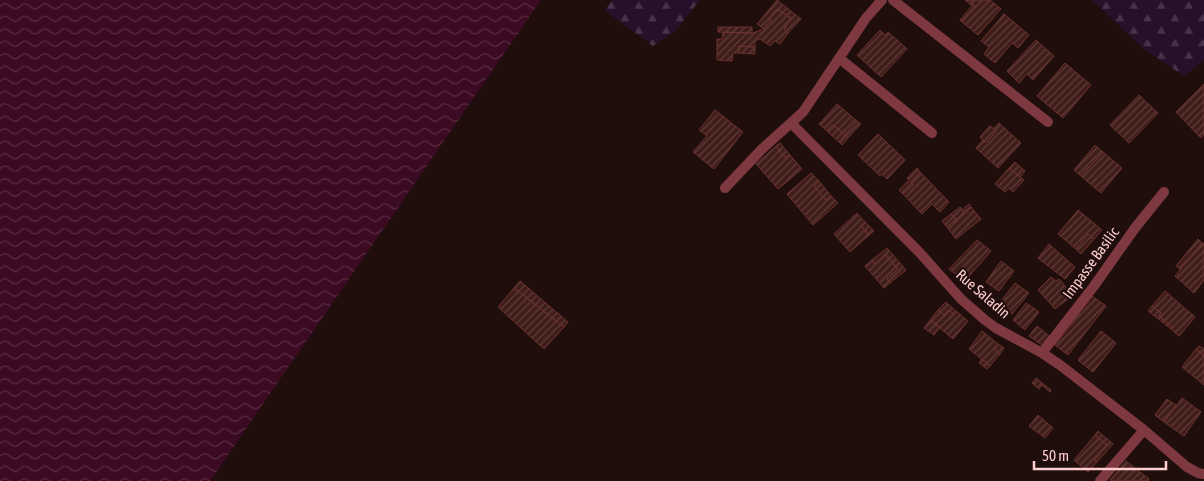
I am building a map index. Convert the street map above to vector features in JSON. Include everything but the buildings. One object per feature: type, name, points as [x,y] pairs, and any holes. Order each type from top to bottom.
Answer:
[{"type":"street","points":[[726,188],[762,149],[803,112],[866,18],[882,0]]},
{"type":"street","points":[[893,0],[1048,122]]},
{"type":"street","points":[[839,58],[932,133]]},
{"type":"street","name":"Rue Saladin","points":[[791,123],[961,298],[996,328],[1060,365],[1187,466],[1204,474]]},
{"type":"street","name":"Impasse Basilic","points":[[1042,353],[1164,192]]},
{"type":"street","points":[[1100,481],[1144,430]]},
{"type":"green space","points":[[613,0],[700,0],[675,31],[653,46],[604,10]]},
{"type":"green space","points":[[1092,0],[1204,0],[1204,60],[1184,76],[1144,49]]},
{"type":"water","points":[[0,0],[541,0],[210,481],[0,481]]}]
